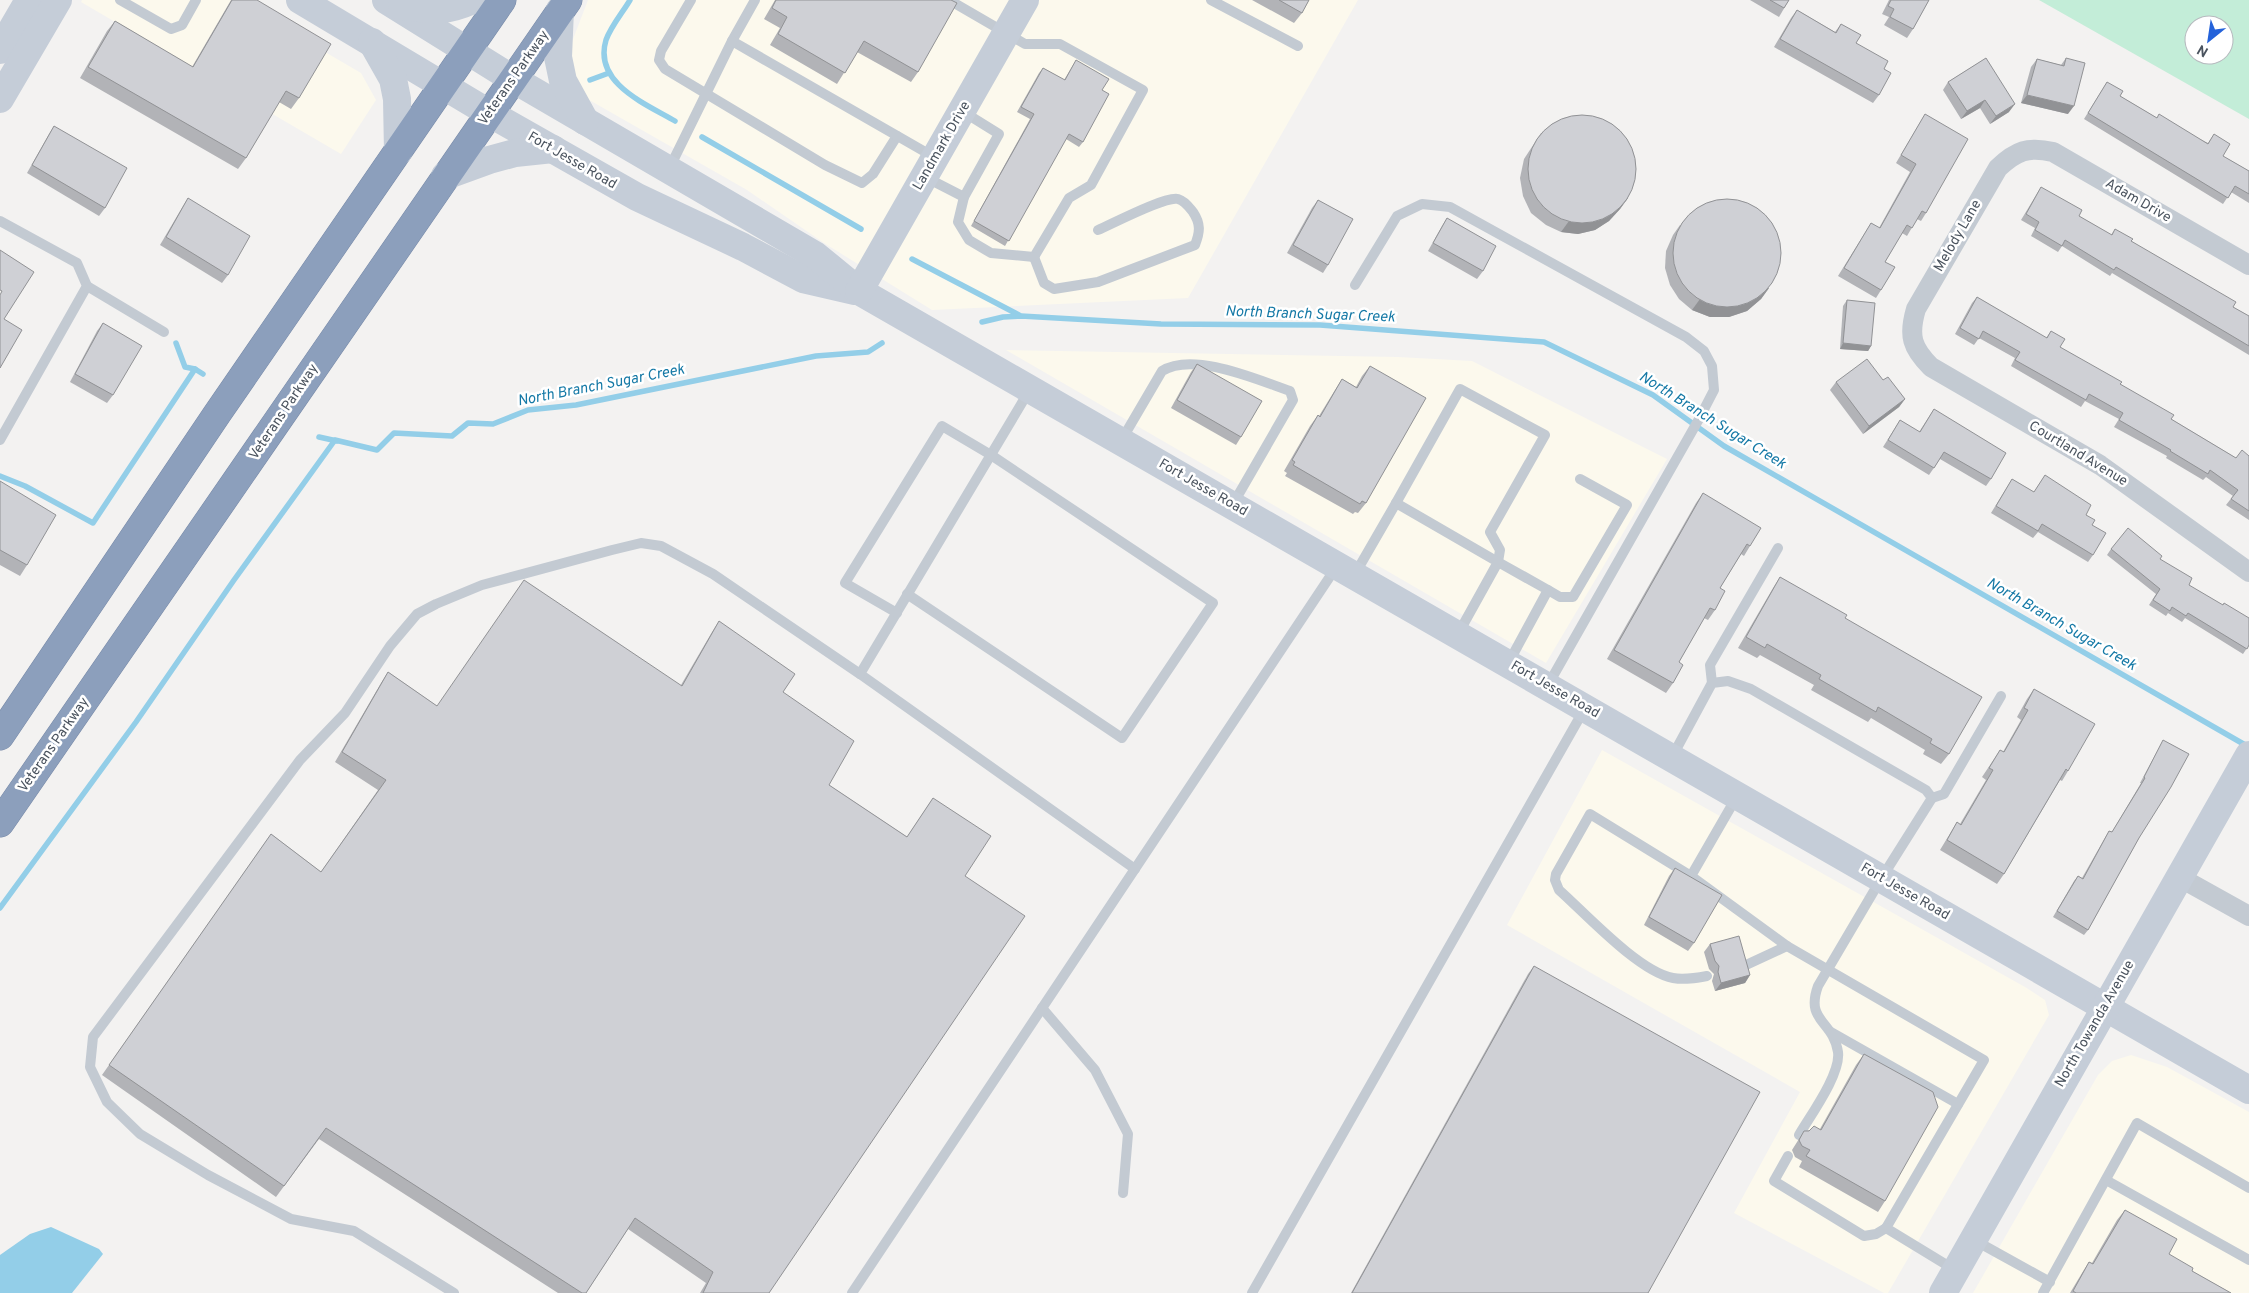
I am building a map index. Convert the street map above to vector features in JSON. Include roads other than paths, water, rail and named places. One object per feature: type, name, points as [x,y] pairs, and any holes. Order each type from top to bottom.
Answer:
[{"type":"highway","points":[[0,736],[217,414],[502,0]]},
{"type":"highway","name":"Veterans Parkway","points":[[0,823],[564,5]]},
{"type":"main road","points":[[0,50],[29,0]]},
{"type":"main road","points":[[4,83],[58,0]]},
{"type":"main road","name":"Fort Jesse Road","points":[[300,0],[489,113],[637,197],[743,247],[803,279],[859,291]]},
{"type":"main road","points":[[390,2],[434,10],[454,9],[473,0]]},
{"type":"main road","name":"Landmark Drive","points":[[859,291],[1025,0]]},
{"type":"main road","name":"Fort Jesse Road","points":[[390,2],[513,80],[815,255],[859,291],[1738,794],[1881,879],[2249,1090]]},
{"type":"main road","points":[[564,5],[558,57],[563,81],[585,121]]},
{"type":"main road","points":[[371,41],[393,79],[397,99],[398,152]]},
{"type":"main road","points":[[445,176],[515,153],[553,149]]},
{"type":"main road","name":"North Towanda Avenue","points":[[1949,1282],[2245,763]]},
{"type":"street","name":"Adam Drive","points":[[2024,150],[2040,149],[2053,152],[2249,265]]},
{"type":"street","name":"Melody Lane","points":[[1912,335],[1912,325],[1916,310],[1998,168],[2010,156],[2024,150]]},
{"type":"street","name":"Courtland Avenue","points":[[1912,335],[1920,356],[1931,367],[2100,465],[2249,572]]},
{"type":"street","points":[[2179,877],[2249,916]]},
{"type":"lane","points":[[120,0],[171,28],[182,25],[196,0]]},
{"type":"lane","points":[[691,0],[661,51],[659,60],[665,69],[825,165],[862,183],[873,174],[897,136]]},
{"type":"lane","points":[[668,170],[732,40],[755,0]]},
{"type":"lane","points":[[949,0],[1025,44],[1060,44],[1143,90],[1091,185],[1069,198],[1034,257]]},
{"type":"lane","points":[[1211,0],[1298,46]]},
{"type":"lane","points":[[732,40],[897,136],[964,197]]},
{"type":"lane","points":[[962,111],[999,134],[964,197],[958,222],[969,240],[990,253],[1034,257]]},
{"type":"lane","points":[[1034,257],[1044,283],[1054,289],[1098,282],[1195,245],[1200,232],[1198,220],[1188,205],[1178,199],[1165,200],[1098,230]]},
{"type":"lane","points":[[1355,285],[1397,216],[1422,204],[1450,207],[1686,337],[1704,351],[1712,366],[1714,390],[1687,442],[1548,686]]},
{"type":"lane","points":[[0,221],[77,263],[87,286],[164,332]]},
{"type":"lane","points":[[0,440],[87,286]]},
{"type":"lane","points":[[1121,441],[1162,371],[1177,364],[1226,368],[1290,391],[1293,400],[1232,505]]},
{"type":"lane","points":[[860,674],[1030,389]]},
{"type":"lane","points":[[852,1293],[1135,869],[1346,570],[1396,503],[1460,389],[1545,435],[1490,532],[1500,550],[1498,562],[1458,634]]},
{"type":"lane","points":[[896,613],[845,583],[942,426],[991,455],[1213,603],[1122,738],[907,594]]},
{"type":"lane","points":[[1396,503],[1560,597],[1573,597],[1627,504],[1580,479]]},
{"type":"lane","points":[[454,1293],[354,1231],[291,1219],[208,1175],[140,1134],[107,1102],[90,1067],[92,1038],[300,760],[345,713],[390,646],[417,614],[482,585],[640,543],[661,546],[713,574],[860,674],[1135,869]]},
{"type":"lane","points":[[1672,757],[1712,683],[1710,665],[1778,548]]},
{"type":"lane","points":[[1508,663],[1548,590]]},
{"type":"lane","points":[[1712,683],[1728,681],[1751,689],[1926,790],[1932,798]]},
{"type":"lane","points":[[1799,1135],[1837,1068],[1838,1052],[1831,1032],[1814,1011],[1813,1000],[1828,968],[1881,879],[1932,798],[1944,794],[2002,696]]},
{"type":"lane","points":[[1252,1293],[1586,708]]},
{"type":"lane","points":[[1690,876],[1738,794]]},
{"type":"lane","points":[[1707,976],[1682,979],[1671,978],[1646,967],[1559,890],[1555,880],[1556,874],[1590,814],[1690,876],[1786,946],[1828,968],[1984,1060],[1886,1228],[1876,1234],[1864,1236],[1774,1181],[1788,1156]]},
{"type":"lane","points":[[1746,965],[1786,946]]},
{"type":"lane","points":[[1042,1008],[1095,1070],[1128,1134],[1123,1193]]},
{"type":"lane","points":[[1831,1032],[1958,1104]]},
{"type":"lane","points":[[2044,1293],[2137,1123],[2249,1188]]},
{"type":"lane","points":[[2106,1180],[2249,1260]]},
{"type":"lane","points":[[1886,1228],[1949,1282]]},
{"type":"lane","points":[[1973,1240],[2050,1282]]},
{"type":"water","points":[[51,1227],[99,1249],[103,1254],[72,1293],[0,1293],[0,1255],[30,1234]]},
{"type":"waterway","points":[[630,0],[606,40],[604,55],[607,68],[614,80],[625,90],[675,121]]},
{"type":"waterway","points":[[590,80],[609,73]]},
{"type":"waterway","points":[[702,137],[861,229]]},
{"type":"waterway","points":[[912,259],[1019,315]]},
{"type":"waterway","name":"North Branch Sugar Creek","points":[[982,322],[1003,317],[1021,316],[1161,324],[1320,325],[1544,342],[1653,395],[1724,446],[2247,746]]},
{"type":"waterway","points":[[176,343],[185,367],[195,369]]},
{"type":"waterway","name":"North Branch Sugar Creek","points":[[0,908],[136,722],[234,580],[335,440],[377,450],[394,433],[452,436],[468,423],[493,424],[528,410],[576,405],[816,356],[868,352],[882,343]]},
{"type":"waterway","points":[[0,476],[25,486],[93,523],[195,369],[203,374]]},
{"type":"waterway","points":[[319,437],[337,441]]}]
